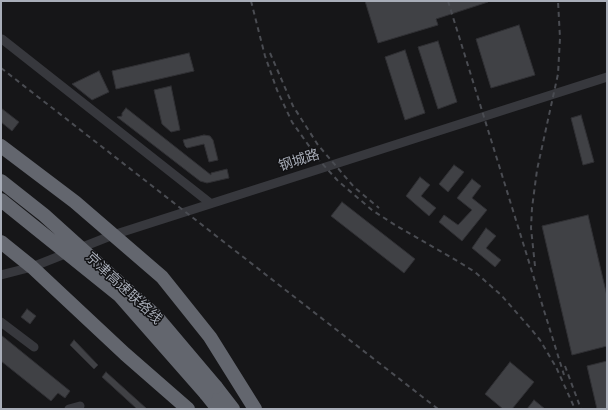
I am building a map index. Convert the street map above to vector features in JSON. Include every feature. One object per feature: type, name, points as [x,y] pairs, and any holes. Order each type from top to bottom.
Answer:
[{"type":"highway","points":[[1,146],[75,202],[162,276],[210,337],[255,409]]},
{"type":"highway","name":"京津高速联络线","points":[[1,181],[44,215],[156,316],[211,390],[218,409]]},
{"type":"highway","name":"京津高速联络线","points":[[1,200],[119,295],[211,390],[233,409]]},
{"type":"highway","points":[[1,242],[32,266],[125,354],[188,409]]},
{"type":"street","points":[[2,39],[210,203]]},
{"type":"street","name":"钢城路","points":[[1,275],[32,266],[113,234],[607,77]]},
{"type":"street","points":[[1,322],[34,347]]},
{"type":"street","points":[[69,409],[80,406]]},
{"type":"building","points":[[365,1],[488,2],[436,19],[438,25],[378,43]]},
{"type":"building","points":[[519,25],[535,75],[491,88],[476,39]]},
{"type":"building","points":[[438,41],[457,102],[438,109],[418,47]]},
{"type":"building","points":[[405,50],[425,113],[405,120],[385,57]]},
{"type":"building","points":[[189,53],[194,71],[116,89],[112,71]]},
{"type":"building","points":[[99,71],[109,92],[92,100],[72,84]]},
{"type":"building","points":[[171,86],[180,130],[171,132],[162,124],[154,90]]},
{"type":"building","points":[[1,108],[19,122],[12,131],[1,122]]},
{"type":"building","points":[[126,108],[211,175],[211,173],[227,169],[229,178],[207,183],[200,181],[117,117],[122,116],[122,113]]},
{"type":"building","points":[[581,115],[594,162],[583,165],[571,118]]},
{"type":"building","points":[[204,135],[210,136],[213,140],[218,160],[209,162],[204,144],[187,148],[185,146],[183,140]]},
{"type":"building","points":[[454,165],[464,172],[448,192],[439,184]]},
{"type":"building","points":[[420,177],[430,185],[421,196],[436,208],[429,216],[406,196]]},
{"type":"building","points":[[472,179],[481,186],[472,198],[487,210],[462,241],[439,222],[444,215],[458,225],[472,210],[457,198]]},
{"type":"building","points":[[342,202],[415,259],[404,273],[331,216]]},
{"type":"building","points":[[588,215],[607,296],[607,346],[572,355],[542,226]]},
{"type":"building","points":[[486,228],[496,236],[486,248],[501,260],[495,267],[472,248]]},
{"type":"building","points":[[27,309],[36,316],[30,324],[21,317]]},
{"type":"building","points":[[1,335],[70,391],[65,398],[58,393],[51,401],[1,361]]},
{"type":"building","points":[[74,340],[98,365],[94,369],[70,345]]},
{"type":"building","points":[[607,361],[607,409],[597,409],[587,366]]},
{"type":"building","points":[[510,362],[534,382],[512,409],[503,409],[485,394]]},
{"type":"building","points":[[106,372],[147,409],[137,409],[102,377]]},
{"type":"building","points":[[534,400],[545,409],[527,409]]},
{"type":"railway","points":[[251,1],[265,56],[277,90],[292,122],[319,160],[338,181],[372,210],[475,272],[501,295],[540,340],[556,367],[575,409]]},
{"type":"railway","points":[[448,1],[564,375]]},
{"type":"railway","points":[[535,266],[531,228],[532,208],[537,170],[558,74],[560,38],[558,1]]},
{"type":"railway","points":[[270,53],[293,106],[318,145],[354,187],[379,208]]},
{"type":"railway","points":[[1,68],[438,409]]},
{"type":"railway","points":[[565,366],[581,409]]}]
